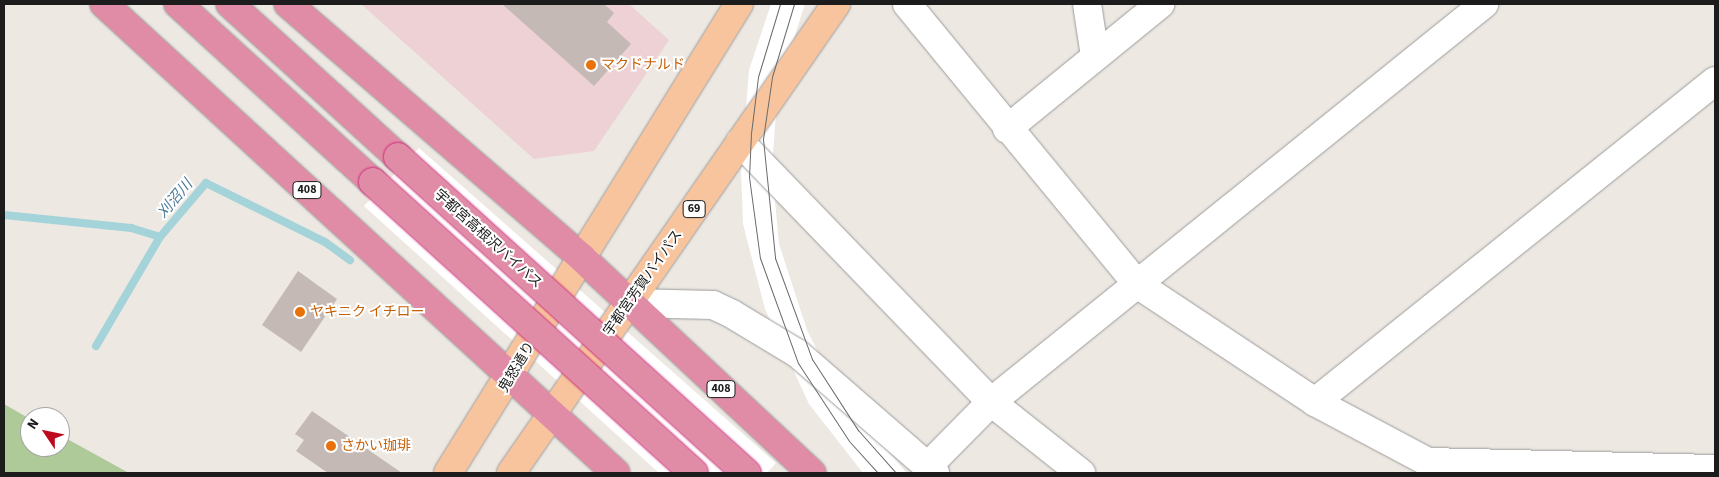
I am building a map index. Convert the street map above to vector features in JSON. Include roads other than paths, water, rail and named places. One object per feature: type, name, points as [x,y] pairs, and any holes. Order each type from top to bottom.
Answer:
[{"type":"highway","name":"408","points":[[104,4],[616,473]]},
{"type":"highway","points":[[178,4],[694,473]]},
{"type":"highway","name":"宇都宮高根沢バイパス","points":[[230,4],[747,473]]},
{"type":"highway","name":"408","points":[[288,4],[582,258],[812,473]]},
{"type":"main road","points":[[582,258],[739,4]]},
{"type":"main road","name":"宇都宮芳賀バイパス","points":[[552,414],[836,4]]},
{"type":"main road","name":"鬼怒通り","points":[[448,473],[511,377],[582,258]]},
{"type":"main road","name":"69","points":[[510,473],[552,414]]},
{"type":"street","points":[[907,4],[1137,284],[1315,402],[1428,462],[1715,469]]},
{"type":"street","points":[[1087,4],[1095,56]]},
{"type":"street","points":[[1007,128],[1160,4]]},
{"type":"street","points":[[631,302],[713,305],[732,314],[797,353],[931,470],[991,402],[1484,4]]},
{"type":"street","points":[[1315,402],[1715,80]]},
{"type":"street","points":[[740,142],[991,402],[1081,473]]},
{"type":"waterway","name":"刈沼川","points":[[96,346],[160,237],[206,183],[325,242],[350,260]]},
{"type":"waterway","points":[[4,215],[131,228],[160,237]]},
{"type":"tram line","points":[[780,4],[758,77],[751,133],[749,177],[760,258],[798,363],[849,441],[878,473]]},
{"type":"tram line","points":[[794,4],[772,77],[763,139],[775,258],[812,359],[858,430],[896,473]]},
{"type":"place","name":"マクドナルド","points":[[591,65]]},
{"type":"place","name":"ヤキニク イチロー","points":[[300,312]]},
{"type":"place","name":"さかい珈琲","points":[[331,446]]}]
